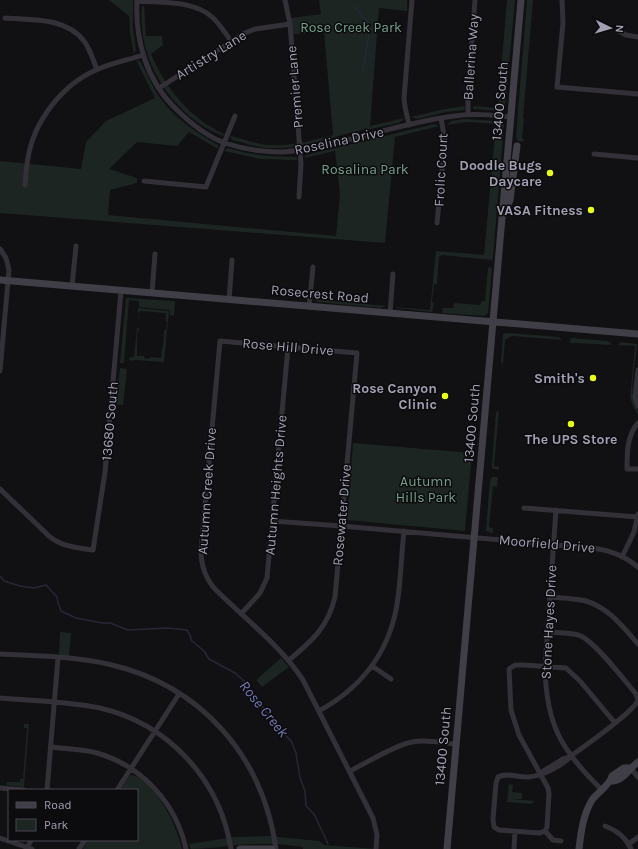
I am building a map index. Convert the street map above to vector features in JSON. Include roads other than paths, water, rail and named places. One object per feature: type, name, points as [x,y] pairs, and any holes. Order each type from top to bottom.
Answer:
[{"type":"main road","name":"13400 South","points":[[447,849],[521,0]]},
{"type":"main road","points":[[502,224],[510,200],[517,146]]},
{"type":"main road","name":"Rosecrest Road","points":[[0,280],[638,334]]},
{"type":"main road","points":[[579,849],[581,829],[585,814],[593,800],[601,789],[611,781],[612,776],[624,768],[630,768],[638,762]]},
{"type":"main road","points":[[240,849],[272,849]]},
{"type":"street","points":[[137,0],[181,4],[202,10],[213,17],[231,41]]},
{"type":"street","name":"Roselina Drive","points":[[137,0],[136,16],[143,55],[159,88],[170,104],[195,126],[208,135],[224,142],[253,150],[267,152],[300,150],[442,118],[468,114],[511,117]]},
{"type":"street","name":"Premier Lane","points":[[285,0],[290,24],[300,150],[301,168],[299,197]]},
{"type":"street","points":[[409,125],[404,98],[412,0]]},
{"type":"street","name":"Ballerina Way","points":[[468,114],[468,91],[476,0]]},
{"type":"street","points":[[562,0],[563,23],[557,87],[638,94]]},
{"type":"street","points":[[5,18],[51,22],[68,28],[83,40],[90,51],[97,69]]},
{"type":"street","name":"Artistry Lane","points":[[159,88],[245,33],[255,29],[290,24]]},
{"type":"street","points":[[619,31],[626,35],[638,37]]},
{"type":"street","points":[[25,185],[28,157],[33,139],[40,123],[52,104],[64,91],[81,78],[97,69],[143,55]]},
{"type":"street","points":[[144,181],[206,187],[235,116]]},
{"type":"street","name":"Frolic Court","points":[[437,223],[445,141],[442,118]]},
{"type":"street","points":[[594,154],[638,158]]},
{"type":"street","points":[[72,286],[76,246]]},
{"type":"street","points":[[0,249],[8,264],[8,281],[0,371]]},
{"type":"street","points":[[152,293],[155,254]]},
{"type":"street","points":[[229,300],[232,260]]},
{"type":"street","points":[[309,307],[313,267]]},
{"type":"street","points":[[390,313],[393,274]]},
{"type":"street","name":"13680 South","points":[[0,489],[50,538],[66,546],[93,550],[106,472],[121,291]]},
{"type":"street","name":"Rose Hill Drive","points":[[220,341],[357,353]]},
{"type":"street","name":"Autumn Creek Drive","points":[[220,341],[201,550],[201,560],[205,576],[211,585],[289,660],[303,680],[320,711],[375,823],[377,835],[376,849]]},
{"type":"street","name":"Autumn Heights Drive","points":[[241,614],[257,597],[266,584],[288,347]]},
{"type":"street","name":"Rosewater Drive","points":[[289,660],[312,641],[323,628],[330,613],[336,589],[357,353]]},
{"type":"street","points":[[638,370],[635,397],[638,406]]},
{"type":"street","points":[[638,423],[632,429],[626,468],[638,469]]},
{"type":"street","points":[[524,508],[638,515],[634,532],[622,557]]},
{"type":"street","name":"Stone Hayes Drive","points":[[556,510],[544,667],[545,688],[552,722],[558,737],[585,774],[601,789]]},
{"type":"street","name":"Moorfield Drive","points":[[272,522],[404,531],[600,549],[622,557],[638,568]]},
{"type":"street","points":[[320,711],[333,704],[362,679],[386,643],[394,620],[398,601],[404,531]]},
{"type":"street","points":[[550,597],[580,600],[600,607],[617,620],[638,644]]},
{"type":"street","points":[[547,632],[575,634],[586,639],[594,646],[636,694],[638,700],[635,706],[615,723],[571,756],[566,762],[549,771],[540,774],[529,777],[503,775],[498,777],[496,783],[493,825],[497,829],[540,833],[545,831],[547,827],[550,794],[548,788],[540,774],[519,735],[511,710],[510,669],[516,665],[562,667],[570,671],[615,723]]},
{"type":"street","points":[[0,654],[99,662],[123,668],[154,680],[179,694],[199,708],[229,738],[258,783],[272,826],[276,849]]},
{"type":"street","points":[[47,789],[58,658]]},
{"type":"street","points":[[372,666],[391,679]]},
{"type":"street","points":[[118,789],[179,694]]},
{"type":"street","points":[[0,698],[86,705],[109,710],[132,718],[155,731],[180,750],[204,779],[223,816],[231,849]]},
{"type":"street","points":[[350,771],[411,742],[456,744]]},
{"type":"street","points":[[51,747],[83,750],[95,753],[114,760],[131,769],[146,780],[164,800],[178,824],[186,849]]},
{"type":"street","points":[[630,768],[638,777]]},
{"type":"street","points":[[0,788],[12,789]]},
{"type":"street","points":[[605,826],[617,832],[630,847],[638,837]]},
{"type":"street","points":[[514,849],[515,831]]},
{"type":"street","points":[[545,831],[553,840],[561,841]]},
{"type":"street","points":[[9,841],[30,848]]},
{"type":"waterway","points":[[354,6],[369,24],[370,29],[363,71]]},
{"type":"waterway","name":"Rose Creek","points":[[0,576],[4,581],[20,586],[34,588],[46,585],[57,597],[61,611],[76,618],[110,623],[128,630],[168,628],[187,630],[191,640],[204,651],[209,659],[235,673],[244,681],[276,725],[291,741],[296,753],[300,778],[305,791],[306,806],[314,814],[328,844]]},
{"type":"place","name":"Doodle Bugs Daycare","points":[[550,173]]},
{"type":"place","name":"VASA Fitness","points":[[591,210]]},
{"type":"place","name":"Smith's","points":[[593,378]]},
{"type":"place","name":"Rose Canyon Clinic","points":[[445,396]]},
{"type":"place","name":"The UPS Store","points":[[571,424]]},
{"type":"park label","name":"Rose Creek Park","points":[[351,27]]},
{"type":"park label","name":"Rosalina Park","points":[[365,169]]},
{"type":"park label","name":"Autumn Hills Park","points":[[426,490]]}]
